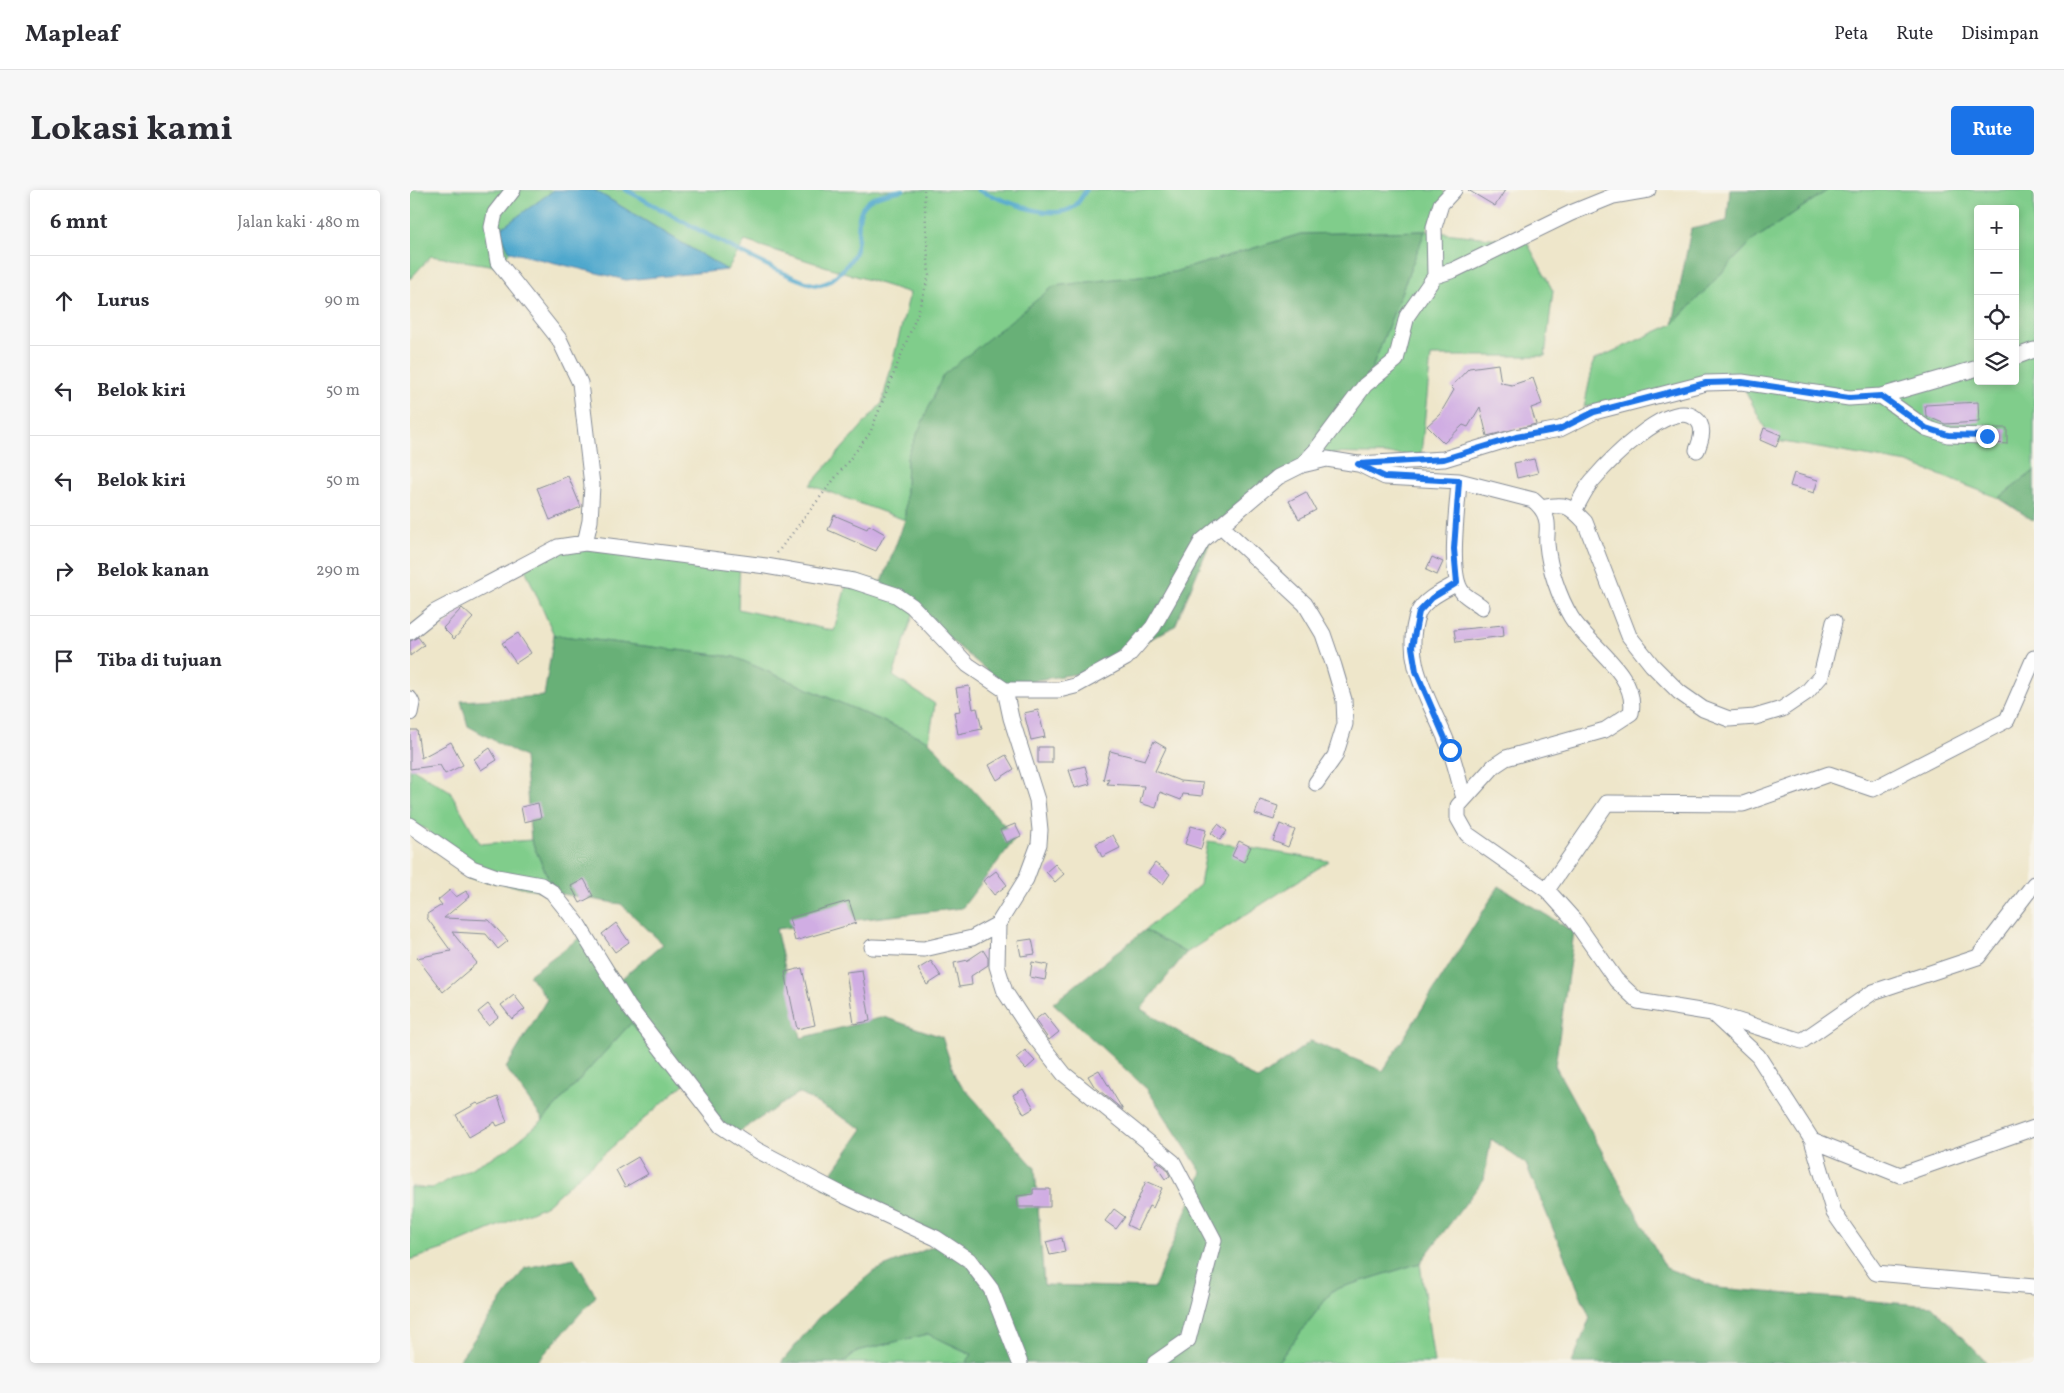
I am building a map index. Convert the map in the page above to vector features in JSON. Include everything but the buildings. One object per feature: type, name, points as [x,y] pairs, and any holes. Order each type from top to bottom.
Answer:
[{"type":"street","points":[[513,190],[494,213],[492,227],[498,262],[559,339],[580,383],[592,484],[590,521],[585,543]]},
{"type":"street","points":[[1302,465],[1316,450],[1366,385],[1396,360],[1407,316],[1435,276],[1434,227],[1441,204],[1454,190]]},
{"type":"street","points":[[1435,276],[1454,270],[1571,213],[1613,196],[1648,190]]},
{"type":"street","points":[[2019,355],[2034,350]]},
{"type":"street","points":[[410,622],[436,612],[558,547],[585,543],[766,566],[853,581],[896,595],[912,606],[968,665],[1005,690],[1059,690],[1075,686],[1126,658],[1153,626],[1202,541],[1278,477],[1302,465],[1328,459],[1358,464],[1444,459],[1516,437],[1560,429],[1594,412],[1706,383],[1742,382],[1849,398],[1881,396],[1974,369]]},
{"type":"street","points":[[1881,396],[1926,428],[1948,435],[1987,436]]},
{"type":"street","points":[[1574,511],[1591,482],[1636,437],[1672,415],[1685,414],[1696,418],[1701,426],[1702,436],[1697,450]]},
{"type":"street","points":[[1358,464],[1385,477],[1459,481],[1533,500],[1542,508],[1547,520],[1547,544],[1555,580],[1570,616],[1584,635],[1621,673],[1630,691],[1633,704],[1632,713],[1605,730],[1506,758],[1494,766],[1464,798],[1458,806],[1458,818],[1467,834],[1547,890],[1574,920],[1616,980],[1638,1001],[1712,1013],[1802,1041],[1873,992],[1978,957],[2034,884]]},
{"type":"street","points":[[1459,481],[1454,549],[1457,583],[1463,593],[1482,607]]},
{"type":"street","points":[[1542,508],[1559,504],[1574,511],[1585,522],[1629,636],[1659,672],[1679,692],[1703,710],[1729,719],[1755,717],[1782,709],[1807,692],[1821,676],[1834,622]]},
{"type":"street","points":[[1220,525],[1304,604],[1323,634],[1344,700],[1345,724],[1335,756],[1316,783]]},
{"type":"street","points":[[1457,583],[1432,598],[1419,612],[1412,647],[1416,671],[1450,750],[1464,798]]},
{"type":"street","points":[[410,632],[436,612]]},
{"type":"street","points":[[1547,890],[1607,803],[1742,804],[1829,774],[1873,789],[2007,720],[2034,658]]},
{"type":"street","points":[[872,947],[924,949],[972,938],[998,924],[1026,879],[1039,844],[1040,830],[1037,800],[1011,718],[1005,690]]},
{"type":"street","points":[[410,698],[412,703],[410,712]]},
{"type":"street","points":[[410,825],[472,868],[498,877],[541,885],[552,892],[577,923],[628,1006],[721,1126],[757,1150],[845,1196],[936,1238],[969,1260],[991,1289],[1020,1363]]},
{"type":"street","points":[[998,924],[998,966],[1005,992],[1034,1036],[1064,1074],[1173,1162],[1214,1240],[1188,1340],[1156,1363]]},
{"type":"street","points":[[1712,1013],[1758,1056],[1812,1140],[1834,1213],[1876,1273],[2034,1287]]},
{"type":"street","points":[[1812,1140],[1900,1175],[2034,1128]]},
{"type":"path","points":[[766,566],[870,432],[918,315],[929,276],[923,202],[924,190]]},
{"type":"green space","points":[[410,190],[554,190],[499,230],[510,252],[496,266],[431,256],[410,279]]},
{"type":"green space","points":[[594,190],[1442,190],[1446,194],[1426,231],[1527,242],[1553,291],[1545,356],[1431,356],[1421,455],[1316,453],[1364,389],[1425,231],[1301,234],[1174,272],[1055,286],[907,457],[905,520],[810,485],[882,403],[910,293],[745,241],[727,270]]},
{"type":"green space","points":[[1730,190],[1828,190],[1752,241],[1673,324],[1691,229],[1727,221]]},
{"type":"green space","points":[[1828,190],[2034,190],[2034,471],[1999,498],[1908,463],[1771,440],[1742,384],[1584,407],[1594,360],[1673,324],[1752,241]]},
{"type":"green space","points":[[1425,231],[1364,389],[1316,453],[1219,521],[1175,626],[1088,672],[1004,685],[882,582],[905,520],[907,457],[943,375],[1054,286],[1174,272],[1301,234]]},
{"type":"green space","points":[[2034,471],[2034,521],[1999,498]]},
{"type":"green space","points":[[555,547],[740,560],[738,609],[834,631],[849,574],[882,582],[915,609],[893,676],[935,704],[929,741],[734,657],[554,635],[522,562]]},
{"type":"green space","points":[[554,635],[734,657],[929,741],[1016,838],[962,908],[776,929],[801,1038],[884,1017],[942,1037],[956,1079],[1035,1168],[1044,1285],[1154,1288],[1202,1173],[1147,1089],[1053,1003],[1145,930],[1186,953],[1141,1009],[1258,1080],[1311,1041],[1383,1071],[1499,886],[1574,932],[1555,1066],[1666,1268],[1718,1288],[1932,1306],[1987,1363],[1572,1363],[1590,1318],[1526,1164],[1491,1139],[1484,1179],[1420,1263],[1333,1290],[1277,1363],[966,1363],[972,1354],[928,1334],[857,1351],[843,1363],[781,1363],[818,1318],[874,1271],[944,1242],[822,1187],[863,1129],[799,1093],[734,1135],[631,1023],[543,1120],[506,1068],[547,999],[529,975],[582,936],[621,979],[663,944],[621,904],[555,893],[531,840],[524,757],[468,726],[461,701],[544,696]]},
{"type":"green space","points":[[410,767],[450,791],[480,844],[531,840],[555,893],[469,878],[426,829],[410,823]]},
{"type":"green space","points":[[1208,841],[1329,861],[1186,953],[1145,930],[1200,885]]},
{"type":"green space","points":[[631,1023],[686,1082],[545,1206],[446,1248],[410,1260],[410,1187],[433,1188],[508,1149],[543,1120]]},
{"type":"green space","points":[[574,1258],[596,1296],[536,1363],[457,1363],[525,1268]]},
{"type":"green space","points":[[1420,1263],[1434,1363],[1277,1363],[1333,1290]]},
{"type":"green space","points":[[928,1334],[973,1355],[966,1363],[843,1363],[857,1351]]},
{"type":"water","points":[[554,190],[594,190],[727,270],[626,280],[510,252],[499,230]]},
{"type":"waterway","points":[[626,190],[784,274],[820,285],[836,276],[847,265],[854,254],[858,241],[859,218],[865,205],[876,197],[903,190]]},
{"type":"waterway","points":[[978,190],[1013,204],[1041,211],[1054,212],[1065,211],[1075,206],[1086,190]]},
{"type":"route","points":[[1450,750],[1416,671],[1412,647],[1419,612],[1432,598],[1457,583],[1454,549],[1459,481],[1385,477],[1358,464],[1444,459],[1516,437],[1560,429],[1594,412],[1706,383],[1742,382],[1849,398],[1881,396],[1926,428],[1948,435],[1987,436]]}]
